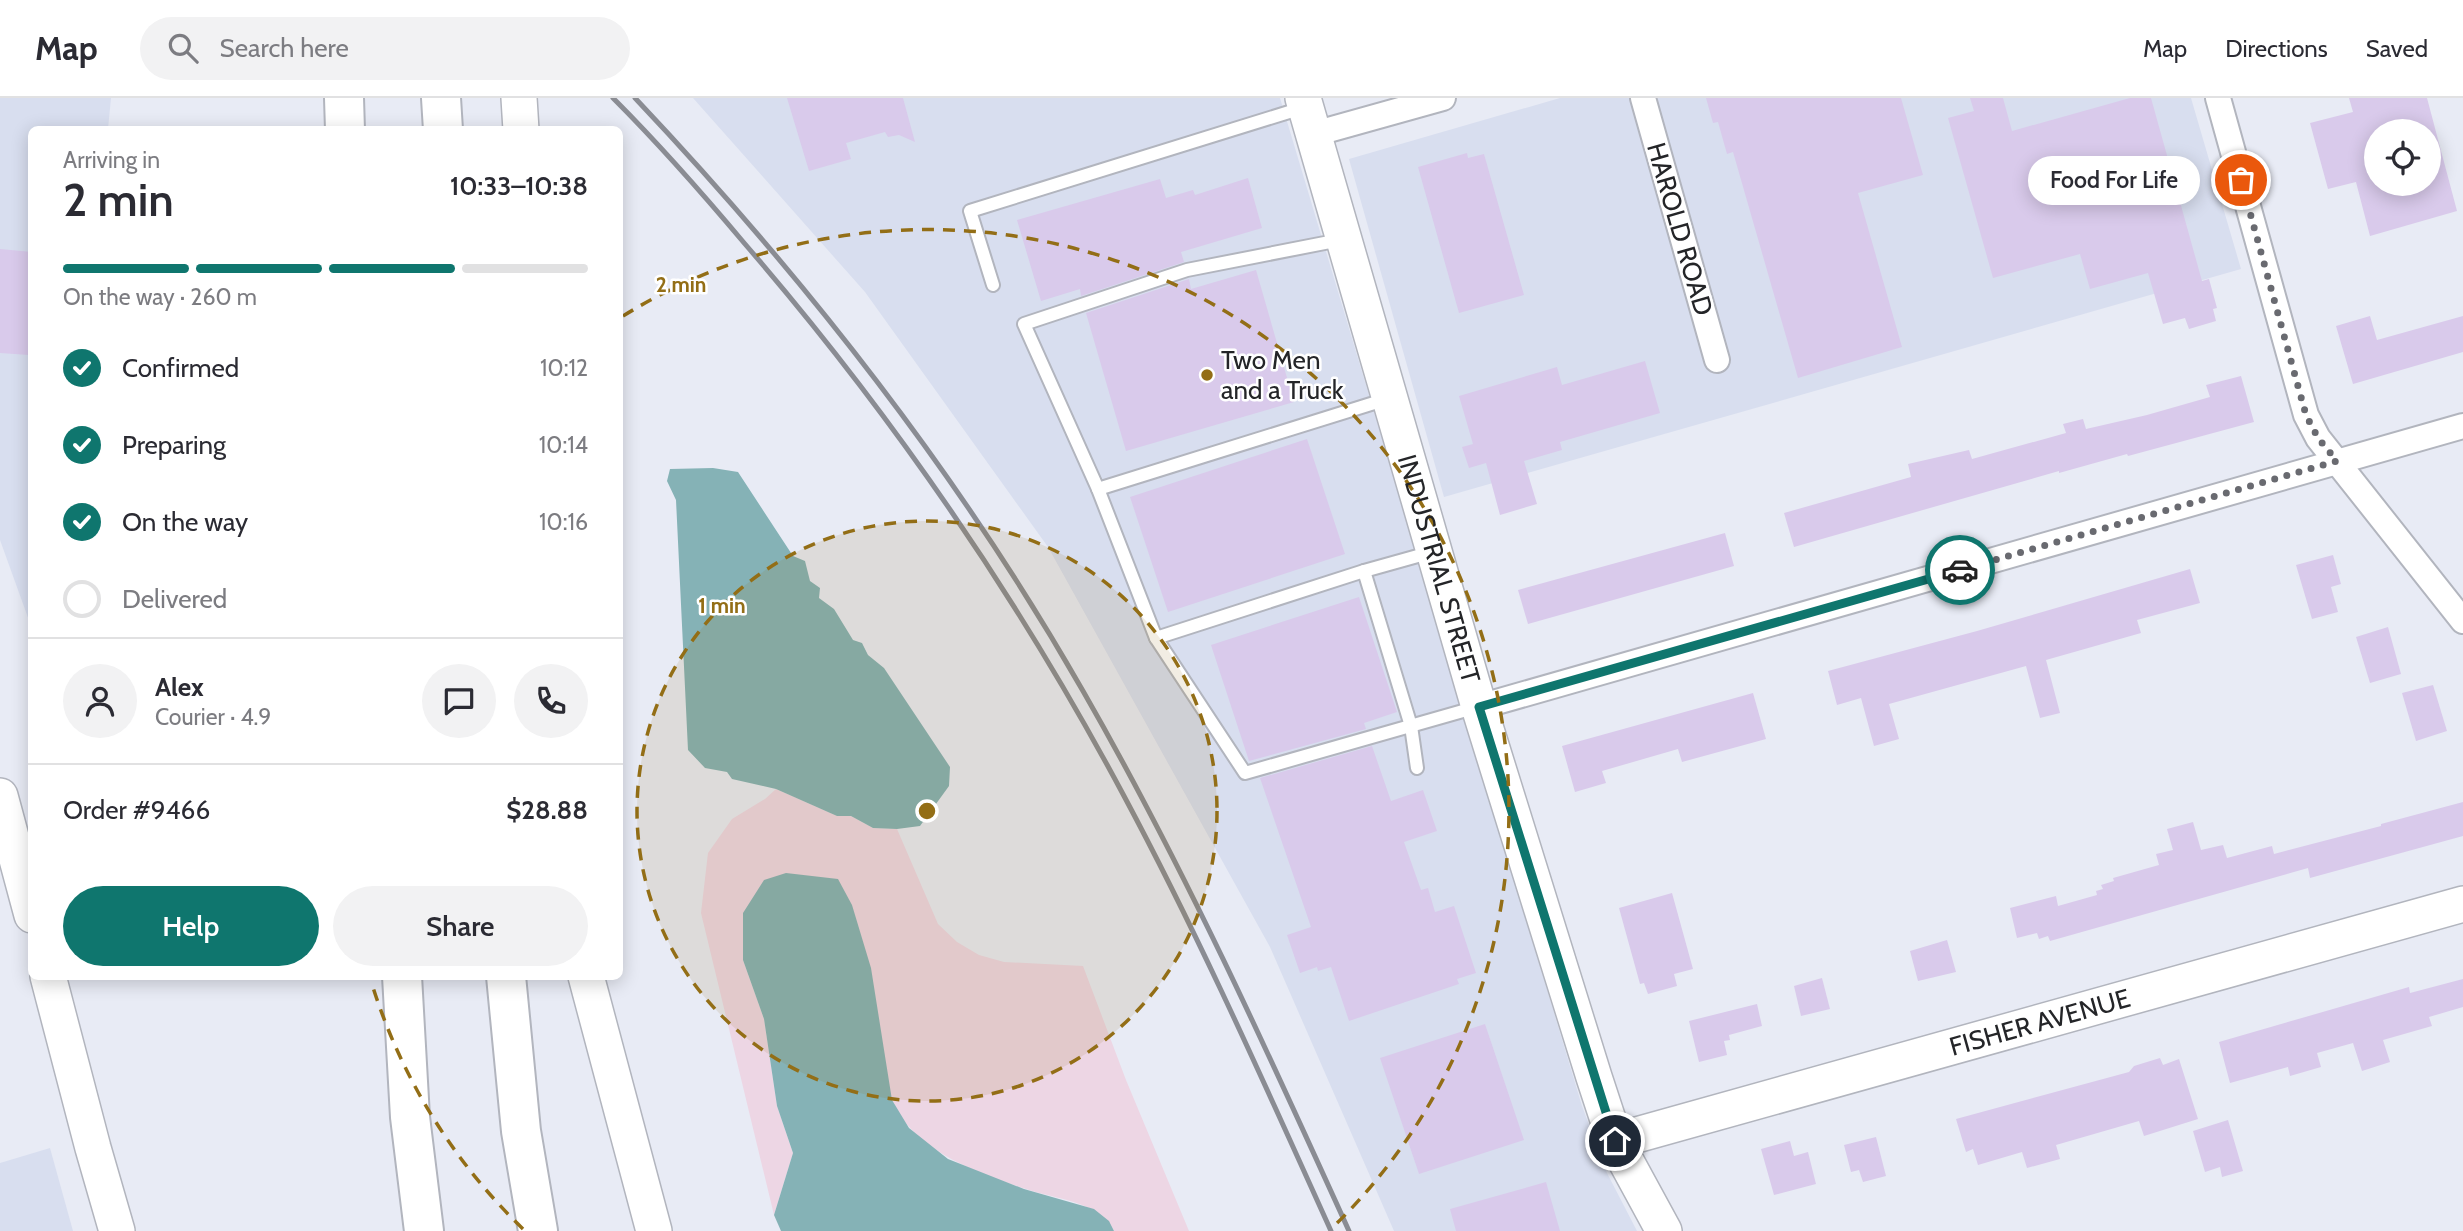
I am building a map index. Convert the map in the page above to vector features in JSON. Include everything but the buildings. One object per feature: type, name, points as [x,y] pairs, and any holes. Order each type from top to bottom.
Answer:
[{"type":"highway","points":[[344,98],[345,126]]},
{"type":"highway","points":[[441,98],[443,126]]},
{"type":"highway","points":[[402,980],[410,1117],[424,1231]]},
{"type":"highway","points":[[506,980],[521,1131],[538,1231]]},
{"type":"street","points":[[519,98],[521,126]]},
{"type":"street","points":[[1308,113],[1443,98]]},
{"type":"street","name":"HAROLD ROAD","points":[[1643,98],[1717,360]]},
{"type":"street","points":[[2218,98],[2306,415],[2318,438],[2463,621]]},
{"type":"street","name":"INDUSTRIAL STREET","points":[[1308,113],[1479,707],[1615,1141],[1664,1231]]},
{"type":"street","points":[[1479,707],[2463,426]]},
{"type":"street","points":[[0,796],[28,900]]},
{"type":"street","name":"FISHER AVENUE","points":[[1615,1141],[2463,904]]},
{"type":"street","points":[[49,980],[117,1231]]},
{"type":"street","points":[[587,980],[654,1231]]},
{"type":"lane","points":[[993,285],[970,211],[1308,113]]},
{"type":"lane","points":[[1344,239],[1186,270],[1024,324],[1098,489],[1156,638],[1245,773],[1479,707]]},
{"type":"lane","points":[[1098,489],[1390,398]]},
{"type":"lane","points":[[1156,638],[1364,571],[1434,552]]},
{"type":"lane","points":[[1364,571],[1411,726],[1417,768]]},
{"type":"shaded area","points":[[0,98],[111,98],[108,126],[28,126],[28,618],[0,540]]},
{"type":"shaded area","points":[[693,98],[1280,98],[1582,1106],[1607,1173],[1637,1231],[1394,1231],[1270,947],[1048,547],[865,292]]},
{"type":"shaded area","points":[[1560,98],[2191,98],[2241,269],[1444,497],[1349,159]]},
{"type":"shaded area","points":[[776,789],[837,816],[851,816],[873,828],[897,829],[938,924],[957,942],[979,955],[1004,962],[1083,966],[1126,1080],[1189,1231],[1114,1231],[1098,1213],[1087,1207],[1008,1183],[949,1158],[915,1133],[902,1118],[890,1095],[883,1053],[743,960],[764,1019],[777,1106],[793,1153],[774,1215],[701,913],[708,853],[732,819]]},
{"type":"shaded area","points":[[50,1148],[73,1231],[0,1231],[0,1163]]},
{"type":"water","points":[[713,468],[738,472],[793,556],[805,561],[810,581],[820,588],[819,598],[834,609],[853,640],[862,643],[868,655],[884,668],[950,767],[949,786],[920,826],[873,828],[851,816],[837,816],[776,789],[732,779],[727,772],[705,768],[688,750],[676,500],[667,481],[670,469]]},
{"type":"water","points":[[786,873],[838,879],[852,905],[871,968],[892,1100],[909,1128],[948,1159],[1024,1189],[1094,1209],[1109,1221],[1114,1231],[781,1231],[774,1215],[793,1153],[777,1106],[764,1019],[743,960],[743,913],[764,880]]},
{"type":"railway","points":[[613,98],[697,188],[851,374],[950,510],[1041,650],[1124,796],[1179,903],[1331,1231]]},
{"type":"railway","points":[[635,98],[759,236],[877,381],[985,533],[1035,611],[1120,757],[1189,890],[1349,1231]]},
{"type":"way so far","points":[[1960,570],[2337,461],[2318,438],[2306,415],[2241,180]]},
{"type":"place","name":"Food For Life","points":[[2241,180]]},
{"type":"place","name":"Two Men and a Truck","points":[[1207,375]]},
{"type":"route","points":[[1615,1141],[1479,707],[1960,570]]}]
